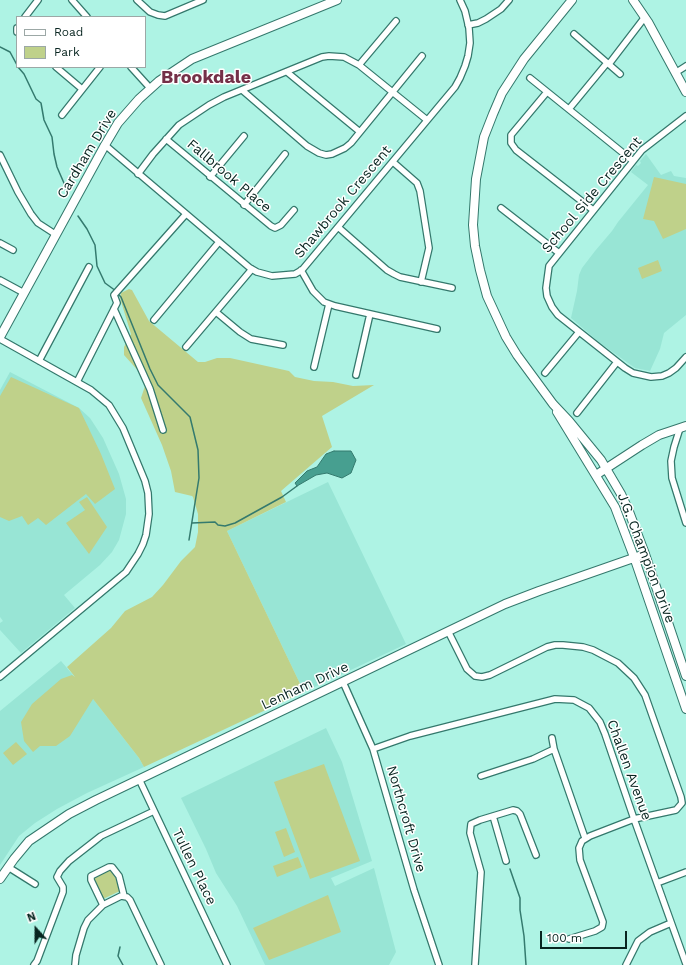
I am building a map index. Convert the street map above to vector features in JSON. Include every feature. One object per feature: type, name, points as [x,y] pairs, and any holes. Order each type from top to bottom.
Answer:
[{"type":"street","points":[[25,16],[38,0]]},
{"type":"street","points":[[72,0],[86,16]]},
{"type":"street","points":[[137,0],[150,12],[165,16],[203,0]]},
{"type":"street","name":"Cardham Drive","points":[[0,338],[55,234],[105,145],[121,119],[150,88],[180,66],[203,54],[338,0]]},
{"type":"street","name":"Shawbrook Crescent","points":[[105,145],[252,269],[272,276],[295,274],[301,270],[338,227],[455,87],[468,56],[470,43],[465,11],[460,0]]},
{"type":"street","points":[[468,25],[478,23],[486,19],[501,9],[509,0]]},
{"type":"street","name":"J.G. Champion Drive","points":[[572,0],[524,59],[502,93],[484,136],[476,179],[474,202],[473,225],[475,246],[487,296],[496,318],[517,355],[553,404],[569,421],[607,468],[628,509],[645,554],[686,676]]},
{"type":"street","points":[[633,0],[645,17],[686,92]]},
{"type":"street","points":[[569,109],[608,64],[645,17]]},
{"type":"street","points":[[359,65],[396,21]]},
{"type":"street","points":[[574,34],[620,74]]},
{"type":"street","points":[[242,90],[307,146],[326,155],[338,152],[351,143],[422,56]]},
{"type":"street","points":[[138,174],[179,125],[194,114],[214,102],[322,57],[344,57],[359,65],[427,120]]},
{"type":"street","points":[[675,73],[686,66]]},
{"type":"street","points":[[57,68],[82,89]]},
{"type":"street","points":[[62,115],[99,68]]},
{"type":"street","points":[[132,68],[150,88]]},
{"type":"street","points":[[287,72],[360,132]]},
{"type":"street","points":[[530,78],[634,161]]},
{"type":"street","points":[[547,92],[511,135],[511,143],[516,150],[593,210]]},
{"type":"street","name":"School Side Crescent","points":[[686,116],[642,150],[549,266],[546,277],[547,296],[558,315],[633,373],[651,377],[662,376],[676,368],[686,357]]},
{"type":"street","points":[[210,177],[244,136]]},
{"type":"street","name":"Fallbrook Place","points":[[166,139],[271,226],[275,228],[281,225],[294,210]]},
{"type":"street","points":[[244,205],[285,154]]},
{"type":"street","points":[[0,155],[18,192],[31,214],[38,223],[55,234]]},
{"type":"street","points":[[393,162],[417,183],[420,191],[429,248],[422,282]]},
{"type":"street","points":[[502,208],[559,253]]},
{"type":"street","points":[[77,382],[117,303],[114,295],[186,214]]},
{"type":"street","points":[[338,227],[386,270],[400,277],[452,288]]},
{"type":"street","points":[[154,320],[219,242]]},
{"type":"street","points":[[0,243],[14,250]]},
{"type":"street","points":[[39,361],[89,267]]},
{"type":"street","points":[[186,348],[252,269]]},
{"type":"street","points":[[301,270],[314,291],[324,302],[437,329]]},
{"type":"street","points":[[0,280],[24,293]]},
{"type":"street","points":[[314,367],[329,304]]},
{"type":"street","points":[[114,309],[150,389],[163,430]]},
{"type":"street","points":[[216,312],[251,339],[283,345]]},
{"type":"street","points":[[356,374],[370,314]]},
{"type":"street","points":[[545,373],[579,332]]},
{"type":"street","points":[[0,338],[91,390],[109,405],[123,428],[145,481],[148,494],[149,514],[146,535],[138,554],[126,572],[0,677]]},
{"type":"street","points":[[577,413],[618,362]]},
{"type":"street","name":"J.G. Champion Drive","points":[[553,404],[561,420],[616,507],[686,709]]},
{"type":"street","points":[[596,475],[642,445],[659,436],[683,427]]},
{"type":"street","points":[[683,427],[674,447],[671,461],[672,478],[686,523]]},
{"type":"street","name":"Lenham Drive","points":[[0,879],[8,866],[29,841],[69,814],[448,631],[522,597],[645,554]]},
{"type":"street","points":[[448,631],[468,669],[478,678],[490,675],[530,655],[555,645],[583,647],[593,650],[624,668],[634,678],[645,695],[682,799],[680,806],[676,810],[634,819],[585,838],[580,844],[579,848],[580,860],[603,922],[602,927],[569,939]]},
{"type":"street","name":"Northcroft Drive","points":[[343,682],[373,749],[414,890],[439,965]]},
{"type":"street","name":"Challen Avenue","points":[[373,749],[410,736],[555,698],[574,700],[589,708],[600,722],[686,964]]},
{"type":"street","points":[[552,738],[554,750],[585,838]]},
{"type":"street","points":[[481,776],[533,759],[554,750]]},
{"type":"street","name":"Tullen Place","points":[[139,780],[228,965]]},
{"type":"street","points":[[475,965],[481,872],[470,834],[470,828],[474,822],[513,810],[518,811],[536,855]]},
{"type":"street","points":[[34,965],[37,961],[63,892],[63,887],[57,877],[60,871],[69,861],[101,836],[154,811]]},
{"type":"street","points":[[493,816],[506,861]]},
{"type":"street","points":[[8,866],[35,884]]},
{"type":"street","points":[[103,905],[91,880],[91,876],[109,866],[112,867],[119,876],[124,896],[130,900],[161,965]]},
{"type":"street","points":[[657,882],[686,872]]},
{"type":"street","points":[[75,965],[76,955],[88,920],[103,905],[124,896]]},
{"type":"street","points":[[626,965],[638,941],[650,932],[671,923]]},
{"type":"shaded area","points":[[646,154],[661,175],[671,171],[674,176],[686,178],[686,315],[664,333],[660,349],[650,371],[635,368],[600,343],[571,318],[579,275],[582,268],[648,185],[631,172],[636,165],[638,166],[641,163],[640,161]]},
{"type":"shaded area","points":[[10,372],[79,408],[90,418],[103,438],[119,474],[126,499],[126,514],[119,540],[112,552],[100,565],[64,595],[75,608],[21,653],[0,630],[0,623],[3,621],[0,617],[0,390]]},
{"type":"shaded area","points":[[334,451],[351,451],[356,460],[351,473],[342,478],[327,473],[316,475],[297,486],[295,483],[307,471],[317,467],[326,454]]},
{"type":"shaded area","points":[[328,482],[406,644],[304,692],[227,531]]},
{"type":"shaded area","points":[[61,661],[90,695],[139,758],[144,767],[87,793],[35,823],[19,836],[0,865],[0,711]]},
{"type":"shaded area","points":[[326,728],[342,762],[372,861],[331,878],[335,886],[374,868],[396,952],[389,965],[265,965],[237,906],[216,873],[181,798]]},
{"type":"green space","points":[[654,177],[686,184],[686,229],[663,239],[654,221],[643,219]]},
{"type":"green space","points":[[658,260],[662,271],[642,279],[638,268]]},
{"type":"green space","points":[[129,289],[132,290],[149,321],[198,362],[205,362],[217,358],[230,358],[289,371],[295,377],[314,381],[333,382],[353,386],[374,385],[322,416],[332,447],[281,491],[286,502],[227,531],[304,692],[144,767],[139,758],[93,699],[70,736],[56,746],[40,746],[33,752],[24,741],[21,722],[32,704],[61,679],[72,675],[75,677],[67,667],[111,628],[125,611],[152,597],[181,561],[195,547],[198,532],[198,514],[193,497],[175,492],[171,471],[162,445],[141,398],[145,386],[141,374],[124,355],[124,347],[131,334],[120,298],[121,293]]},
{"type":"green space","points":[[11,377],[79,408],[101,454],[115,489],[95,504],[86,494],[46,525],[38,518],[28,525],[22,516],[9,521],[0,517],[0,396]]},
{"type":"green space","points":[[87,497],[107,527],[89,554],[66,523],[85,510],[79,502]]},
{"type":"green space","points":[[16,742],[27,754],[13,765],[3,753]]},
{"type":"green space","points":[[324,764],[360,861],[310,879],[274,782]]},
{"type":"green space","points":[[286,828],[295,852],[284,857],[275,832]]},
{"type":"green space","points":[[298,857],[302,867],[277,877],[273,866]]},
{"type":"green space","points":[[111,869],[122,890],[103,899],[92,878]]},
{"type":"green space","points":[[328,895],[341,932],[269,960],[253,928]]},
{"type":"waterway","points":[[0,47],[10,52],[16,63]]},
{"type":"waterway","points":[[19,68],[24,74],[36,99],[41,103],[44,120],[52,137],[57,167],[67,190]]},
{"type":"waterway","points":[[78,216],[95,245],[97,266],[105,283],[116,291]]},
{"type":"waterway","points":[[118,294],[121,297],[158,385],[190,417],[198,450],[199,478],[189,540]]},
{"type":"waterway","points":[[192,523],[215,522],[218,525],[225,526],[235,523],[282,497],[297,486]]},
{"type":"waterway","points":[[510,869],[520,898],[526,965]]},
{"type":"waterway","points":[[120,947],[118,956],[123,965]]},
{"type":"district","name":"Brookdale","points":[[206,78]]}]
